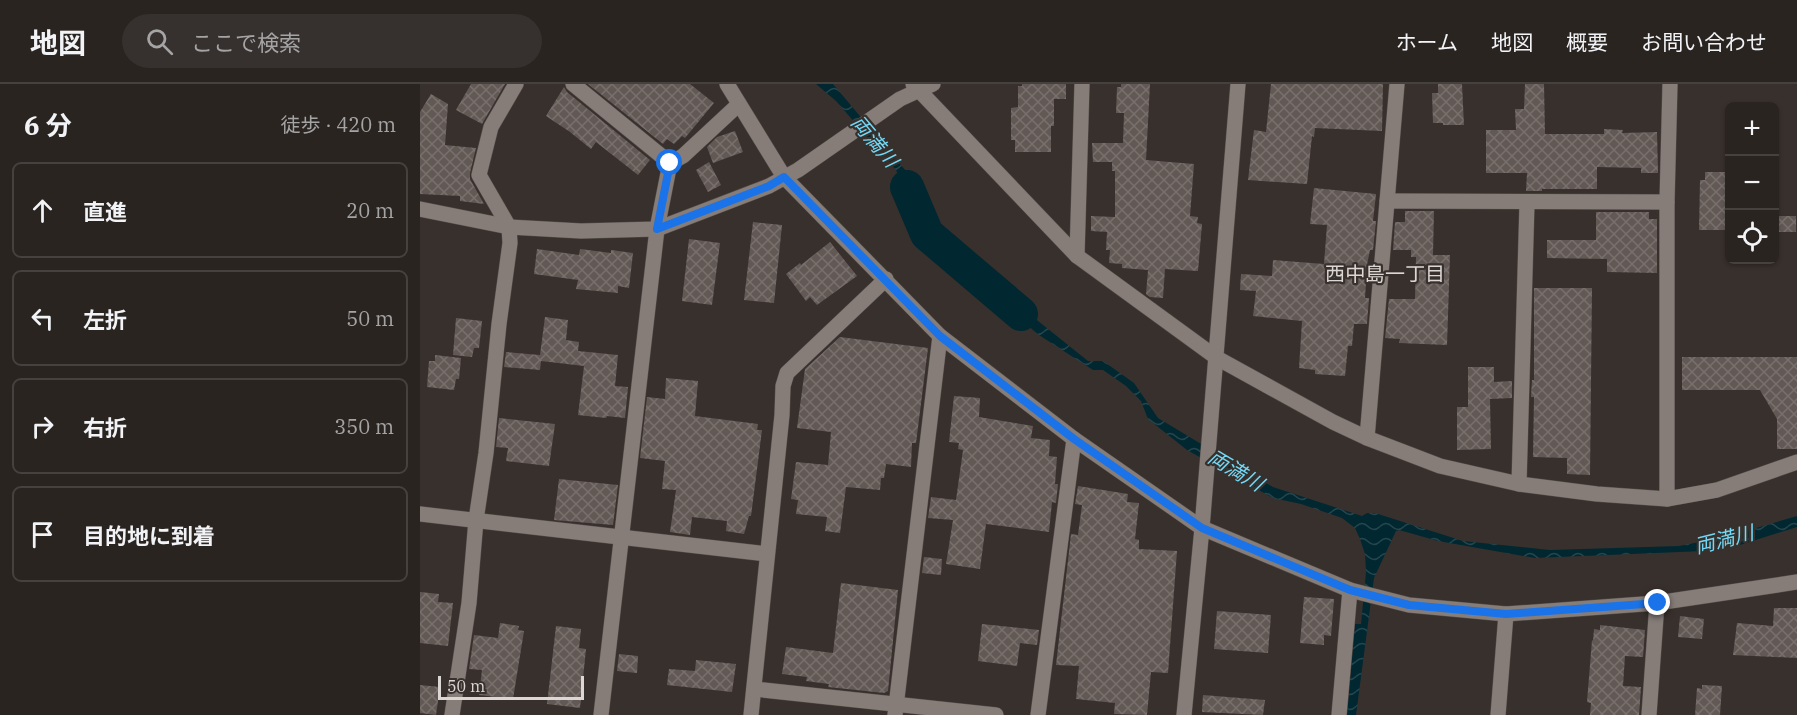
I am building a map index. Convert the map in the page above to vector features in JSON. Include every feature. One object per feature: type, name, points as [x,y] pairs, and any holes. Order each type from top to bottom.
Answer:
[{"type":"street","points":[[452,715],[469,603],[476,520],[510,243],[508,227],[479,175],[491,127],[516,84]]},
{"type":"street","points":[[573,84],[670,163]]},
{"type":"street","points":[[727,84],[784,177],[940,336],[1074,439],[1202,528],[1350,590],[1409,605],[1506,614],[1658,603],[1797,582]]},
{"type":"street","points":[[1077,256],[1082,84]]},
{"type":"street","points":[[1184,715],[1214,390],[1238,84]]},
{"type":"street","points":[[1367,438],[1397,84]]},
{"type":"street","points":[[1667,500],[1667,202],[1670,84]]},
{"type":"street","points":[[420,209],[508,227],[581,231],[657,229],[769,186],[798,170],[922,86],[1077,256],[1216,358],[1367,438],[1440,466],[1520,484],[1667,500],[1717,490],[1797,462]]},
{"type":"street","points":[[670,163],[683,156],[739,104]]},
{"type":"street","points":[[601,715],[657,229],[670,163]]},
{"type":"street","points":[[1387,201],[1667,202]]},
{"type":"street","points":[[1520,484],[1527,203]]},
{"type":"street","points":[[751,715],[782,415],[783,386],[787,373],[886,279]]},
{"type":"street","points":[[896,710],[940,336]]},
{"type":"street","points":[[1038,715],[1074,439]]},
{"type":"street","points":[[420,514],[767,555]]},
{"type":"street","points":[[1339,715],[1350,590]]},
{"type":"street","points":[[1649,715],[1658,603]]},
{"type":"street","points":[[1498,715],[1506,614]]},
{"type":"street","points":[[754,689],[896,710],[996,715]]},
{"type":"water","points":[[816,84],[833,84],[906,171],[927,216],[977,261],[1007,296],[1088,361],[1103,361],[1134,383],[1158,418],[1273,487],[1362,516],[1375,513],[1463,541],[1550,550],[1679,546],[1729,536],[1797,516],[1797,527],[1740,545],[1704,551],[1535,558],[1438,541],[1396,531],[1374,578],[1356,715],[1347,715],[1355,624],[1361,624],[1366,572],[1365,554],[1355,528],[1342,518],[1301,504],[1273,498],[1187,450],[1148,419],[1141,401],[1126,386],[1103,370],[1093,370],[1039,335],[998,301],[969,265],[920,227],[896,170],[836,101]]},
{"type":"building","points":[[471,84],[505,84],[482,124],[456,110]]},
{"type":"building","points":[[588,84],[690,84],[714,103],[685,138],[682,136],[674,144],[667,139],[663,144]]},
{"type":"building","points":[[1022,84],[1066,84],[1066,99],[1054,99],[1051,152],[1015,152],[1015,140],[1011,140],[1011,108],[1018,107],[1018,86]]},
{"type":"building","points":[[1121,84],[1150,84],[1146,160],[1194,164],[1190,216],[1198,217],[1197,223],[1202,224],[1198,271],[1165,269],[1163,298],[1150,297],[1146,294],[1148,270],[1122,268],[1122,264],[1109,263],[1110,250],[1106,250],[1107,232],[1091,231],[1091,216],[1115,217],[1115,171],[1112,171],[1112,162],[1093,162],[1092,143],[1123,143],[1124,113],[1116,113],[1117,87],[1121,87]]},
{"type":"building","points":[[1271,84],[1383,84],[1382,131],[1315,128],[1314,137],[1312,136],[1307,184],[1248,180],[1254,130],[1266,132]]},
{"type":"building","points":[[1438,84],[1462,84],[1464,125],[1433,123],[1432,93],[1438,93]]},
{"type":"building","points":[[1525,84],[1544,84],[1545,134],[1604,134],[1604,129],[1623,130],[1622,133],[1657,132],[1658,173],[1641,173],[1641,168],[1597,167],[1597,189],[1526,191],[1527,173],[1486,173],[1486,130],[1516,130],[1515,109],[1524,109]]},
{"type":"building","points":[[564,87],[567,92],[650,160],[638,175],[596,142],[591,149],[546,116]]},
{"type":"building","points":[[431,94],[448,104],[445,145],[476,148],[470,179],[484,204],[460,201],[460,196],[420,194],[420,112]]},
{"type":"building","points":[[735,131],[743,152],[713,163],[707,147],[717,137]]},
{"type":"building","points":[[709,162],[721,185],[708,192],[696,170]]},
{"type":"building","points":[[1705,172],[1725,172],[1725,230],[1699,230],[1700,180],[1705,180]]},
{"type":"building","points":[[1314,188],[1376,194],[1373,250],[1370,250],[1367,265],[1365,298],[1369,298],[1367,324],[1354,324],[1352,346],[1348,346],[1345,376],[1315,374],[1315,370],[1299,368],[1302,321],[1253,316],[1256,291],[1240,290],[1241,274],[1272,276],[1273,260],[1324,264],[1327,225],[1310,224]]},
{"type":"building","points":[[1405,211],[1434,211],[1433,255],[1450,255],[1447,345],[1399,343],[1400,339],[1385,338],[1389,299],[1415,299],[1416,257],[1411,257],[1411,250],[1393,250],[1395,222],[1405,222]]},
{"type":"building","points":[[1596,212],[1649,212],[1649,219],[1657,219],[1657,273],[1607,272],[1607,259],[1547,258],[1547,240],[1596,240]]},
{"type":"building","points":[[1779,216],[1796,216],[1796,232],[1779,232]]},
{"type":"building","points":[[753,222],[782,225],[774,303],[744,300]]},
{"type":"building","points":[[689,239],[720,243],[712,305],[682,301]]},
{"type":"building","points":[[830,242],[857,276],[817,305],[810,297],[806,301],[786,274]]},
{"type":"building","points":[[537,249],[579,255],[580,249],[633,253],[629,288],[618,286],[618,293],[576,289],[578,280],[534,274]]},
{"type":"building","points":[[1534,288],[1592,288],[1590,475],[1567,474],[1567,458],[1533,457],[1534,397],[1531,397],[1532,380],[1534,380]]},
{"type":"building","points":[[545,317],[568,320],[566,340],[579,342],[578,351],[618,355],[615,386],[628,387],[625,418],[578,415],[584,366],[541,361],[540,370],[504,367],[506,352],[540,355]]},
{"type":"building","points":[[456,318],[482,321],[479,348],[474,348],[472,357],[453,355]]},
{"type":"building","points":[[840,337],[928,348],[916,443],[912,443],[911,467],[886,464],[880,490],[846,487],[840,533],[825,531],[827,517],[796,514],[798,500],[791,499],[796,462],[828,465],[831,432],[797,428],[805,369]]},
{"type":"building","points":[[435,355],[461,358],[459,379],[456,379],[454,390],[427,387],[429,361],[435,361]]},
{"type":"building","points":[[1682,357],[1797,357],[1797,449],[1777,449],[1777,419],[1760,390],[1682,390]]},
{"type":"building","points":[[1468,367],[1494,367],[1494,382],[1512,381],[1512,398],[1490,399],[1491,449],[1457,450],[1457,407],[1468,407]]},
{"type":"building","points":[[666,378],[698,381],[695,416],[758,424],[757,430],[762,430],[751,516],[749,516],[744,534],[726,531],[727,521],[692,517],[690,535],[670,532],[676,490],[662,489],[665,461],[640,458],[647,397],[665,399]]},
{"type":"building","points":[[954,396],[980,398],[979,417],[1033,426],[1031,438],[1050,440],[1049,456],[1057,457],[1056,503],[1052,502],[1049,532],[986,524],[980,569],[946,564],[953,520],[928,518],[931,497],[956,500],[963,450],[958,449],[959,443],[949,442]]},
{"type":"building","points":[[499,418],[555,424],[549,466],[506,461],[508,448],[496,447]]},
{"type":"building","points":[[559,479],[618,485],[613,525],[554,520]]},
{"type":"building","points":[[1078,486],[1128,494],[1127,502],[1139,503],[1135,539],[1139,540],[1139,549],[1177,551],[1168,673],[1151,672],[1147,715],[1114,714],[1115,703],[1076,699],[1079,666],[1056,665],[1071,534],[1078,535],[1082,505],[1075,504]]},
{"type":"building","points":[[924,557],[942,559],[941,575],[922,573]]},
{"type":"building","points":[[841,583],[898,590],[888,691],[884,693],[828,687],[829,684],[806,681],[807,677],[782,674],[786,647],[833,653]]},
{"type":"building","points":[[420,592],[439,594],[438,602],[453,603],[448,646],[420,643]]},
{"type":"building","points":[[1304,597],[1334,599],[1331,636],[1324,635],[1324,645],[1300,643]]},
{"type":"building","points":[[1774,608],[1797,608],[1797,658],[1733,655],[1737,623],[1773,626]]},
{"type":"building","points":[[1217,611],[1271,615],[1268,653],[1214,649]]},
{"type":"building","points":[[1680,616],[1704,619],[1702,639],[1678,637]]},
{"type":"building","points":[[500,623],[519,626],[518,630],[524,631],[513,699],[479,695],[482,670],[469,669],[474,635],[498,638]]},
{"type":"building","points":[[982,624],[1039,630],[1037,645],[1020,643],[1017,666],[978,661]]},
{"type":"building","points":[[1600,625],[1645,630],[1643,657],[1625,656],[1623,686],[1641,687],[1639,715],[1590,715],[1591,703],[1587,702],[1592,640],[1594,629],[1600,630]]},
{"type":"building","points":[[556,626],[581,629],[579,648],[586,649],[580,708],[547,704]]},
{"type":"building","points":[[619,654],[638,656],[637,673],[617,671]]},
{"type":"building","points":[[696,660],[736,664],[732,692],[667,685],[669,669],[695,671]]},
{"type":"building","points":[[420,685],[440,687],[436,715],[420,713]]},
{"type":"building","points":[[1702,685],[1722,686],[1720,715],[1695,715],[1697,688],[1702,689]]},
{"type":"building","points":[[1203,695],[1265,700],[1263,715],[1202,712]]},
{"type":"waterway","name":"両満川","points":[[907,187],[927,234],[1021,314]]},
{"type":"district","name":"西中島一丁目","points":[[1385,273]]},
{"type":"route","points":[[670,163],[657,229],[769,186],[784,177],[940,336],[1074,439],[1202,528],[1350,590],[1409,605],[1506,614],[1658,603]]}]
